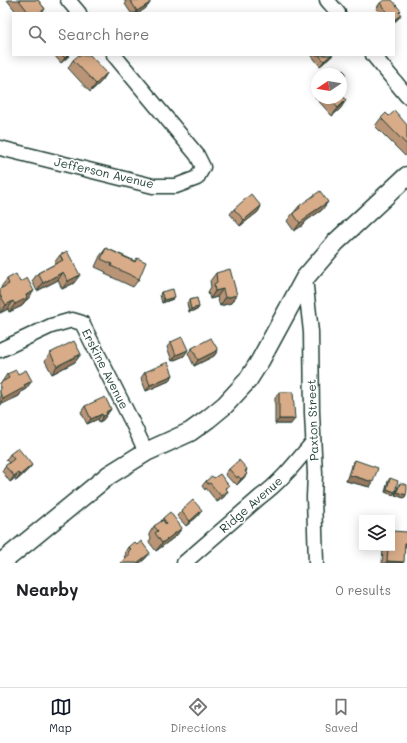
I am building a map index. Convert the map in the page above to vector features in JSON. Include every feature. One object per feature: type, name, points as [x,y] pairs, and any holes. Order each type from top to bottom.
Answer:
[{"type":"main road","points":[[1,563],[103,479],[146,452],[190,432],[208,420],[226,405],[241,389],[260,361],[305,278],[336,242],[407,176]]},
{"type":"street","points":[[68,0],[78,12]]},
{"type":"street","points":[[327,0],[337,12]]},
{"type":"street","name":"Jefferson Avenue","points":[[0,148],[154,186],[176,186],[197,178],[203,167],[197,155],[115,56]]},
{"type":"street","points":[[374,56],[407,96]]},
{"type":"street","name":"Paxton Street","points":[[305,278],[311,332],[316,563]]},
{"type":"street","name":"Erskine Avenue","points":[[0,350],[51,326],[72,320],[82,323],[146,452]]},
{"type":"street","name":"Ridge Avenue","points":[[184,563],[270,490],[286,474],[313,442]]},
{"type":"building","points":[[19,0],[38,0],[45,9],[40,12],[28,12]]},
{"type":"building","points":[[130,0],[149,0],[150,3],[137,11]]},
{"type":"building","points":[[384,0],[392,0],[401,11],[399,12],[401,15],[395,19],[395,12],[385,12],[386,11],[380,3]]},
{"type":"building","points":[[78,56],[91,56],[107,73],[96,84],[73,60]]},
{"type":"building","points":[[320,56],[330,56],[324,61]]},
{"type":"building","points":[[334,104],[342,104],[338,108]]},
{"type":"building","points":[[395,111],[407,125],[407,145],[381,118],[386,113],[389,116]]},
{"type":"building","points":[[320,191],[328,202],[307,216],[308,217],[300,223],[293,213],[300,208],[299,206]]},
{"type":"building","points":[[251,194],[261,206],[244,220],[234,209]]},
{"type":"building","points":[[106,248],[135,262],[137,258],[146,262],[139,279],[111,266],[112,264],[101,259]]},
{"type":"building","points":[[67,251],[80,275],[68,281],[63,272],[43,283],[38,273],[63,260],[60,255]]},
{"type":"building","points":[[230,269],[237,295],[225,298],[223,289],[215,291],[214,284],[217,282],[216,273]]},
{"type":"building","points":[[16,274],[20,282],[27,278],[34,291],[26,295],[27,298],[15,304],[13,301],[6,305],[0,295],[0,289],[9,284],[7,279]]},
{"type":"building","points":[[173,289],[175,297],[164,300],[161,292]]},
{"type":"building","points":[[197,298],[199,307],[191,309],[189,300]]},
{"type":"building","points":[[182,337],[188,350],[176,355],[171,342]]},
{"type":"building","points":[[211,338],[218,350],[198,360],[192,348]]},
{"type":"building","points":[[74,341],[81,354],[57,366],[50,353]]},
{"type":"building","points":[[168,362],[173,375],[150,385],[145,372]]},
{"type":"building","points":[[16,370],[18,374],[26,370],[32,381],[24,385],[25,387],[3,399],[0,393],[0,383],[9,378],[7,374]]},
{"type":"building","points":[[279,392],[293,392],[295,419],[279,419]]},
{"type":"building","points":[[105,397],[111,409],[106,412],[107,415],[103,416],[102,414],[91,419],[85,406]]},
{"type":"building","points":[[18,448],[32,465],[20,475],[18,473],[14,476],[5,466],[14,459],[10,454]]},
{"type":"building","points":[[239,460],[247,469],[245,471],[247,474],[241,479],[238,476],[237,478],[229,469]]},
{"type":"building","points":[[355,460],[378,468],[373,482],[350,475]]},
{"type":"building","points":[[220,474],[229,486],[225,488],[228,491],[221,496],[210,483],[208,484],[206,481],[212,476],[214,478]]},
{"type":"building","points":[[390,478],[398,481],[395,492],[387,489]]},
{"type":"building","points":[[400,483],[407,485],[406,495],[397,492]]},
{"type":"building","points":[[193,500],[202,510],[190,521],[181,511]]},
{"type":"building","points":[[170,512],[182,528],[162,543],[155,533],[158,531],[154,526],[163,520],[166,525],[167,524],[163,518]]},
{"type":"building","points":[[395,531],[407,532],[404,562],[387,561],[388,551],[395,551]]},
{"type":"building","points":[[141,541],[150,553],[137,563],[122,563],[121,562],[130,554],[128,552],[131,549],[128,547],[134,542],[137,545]]}]
